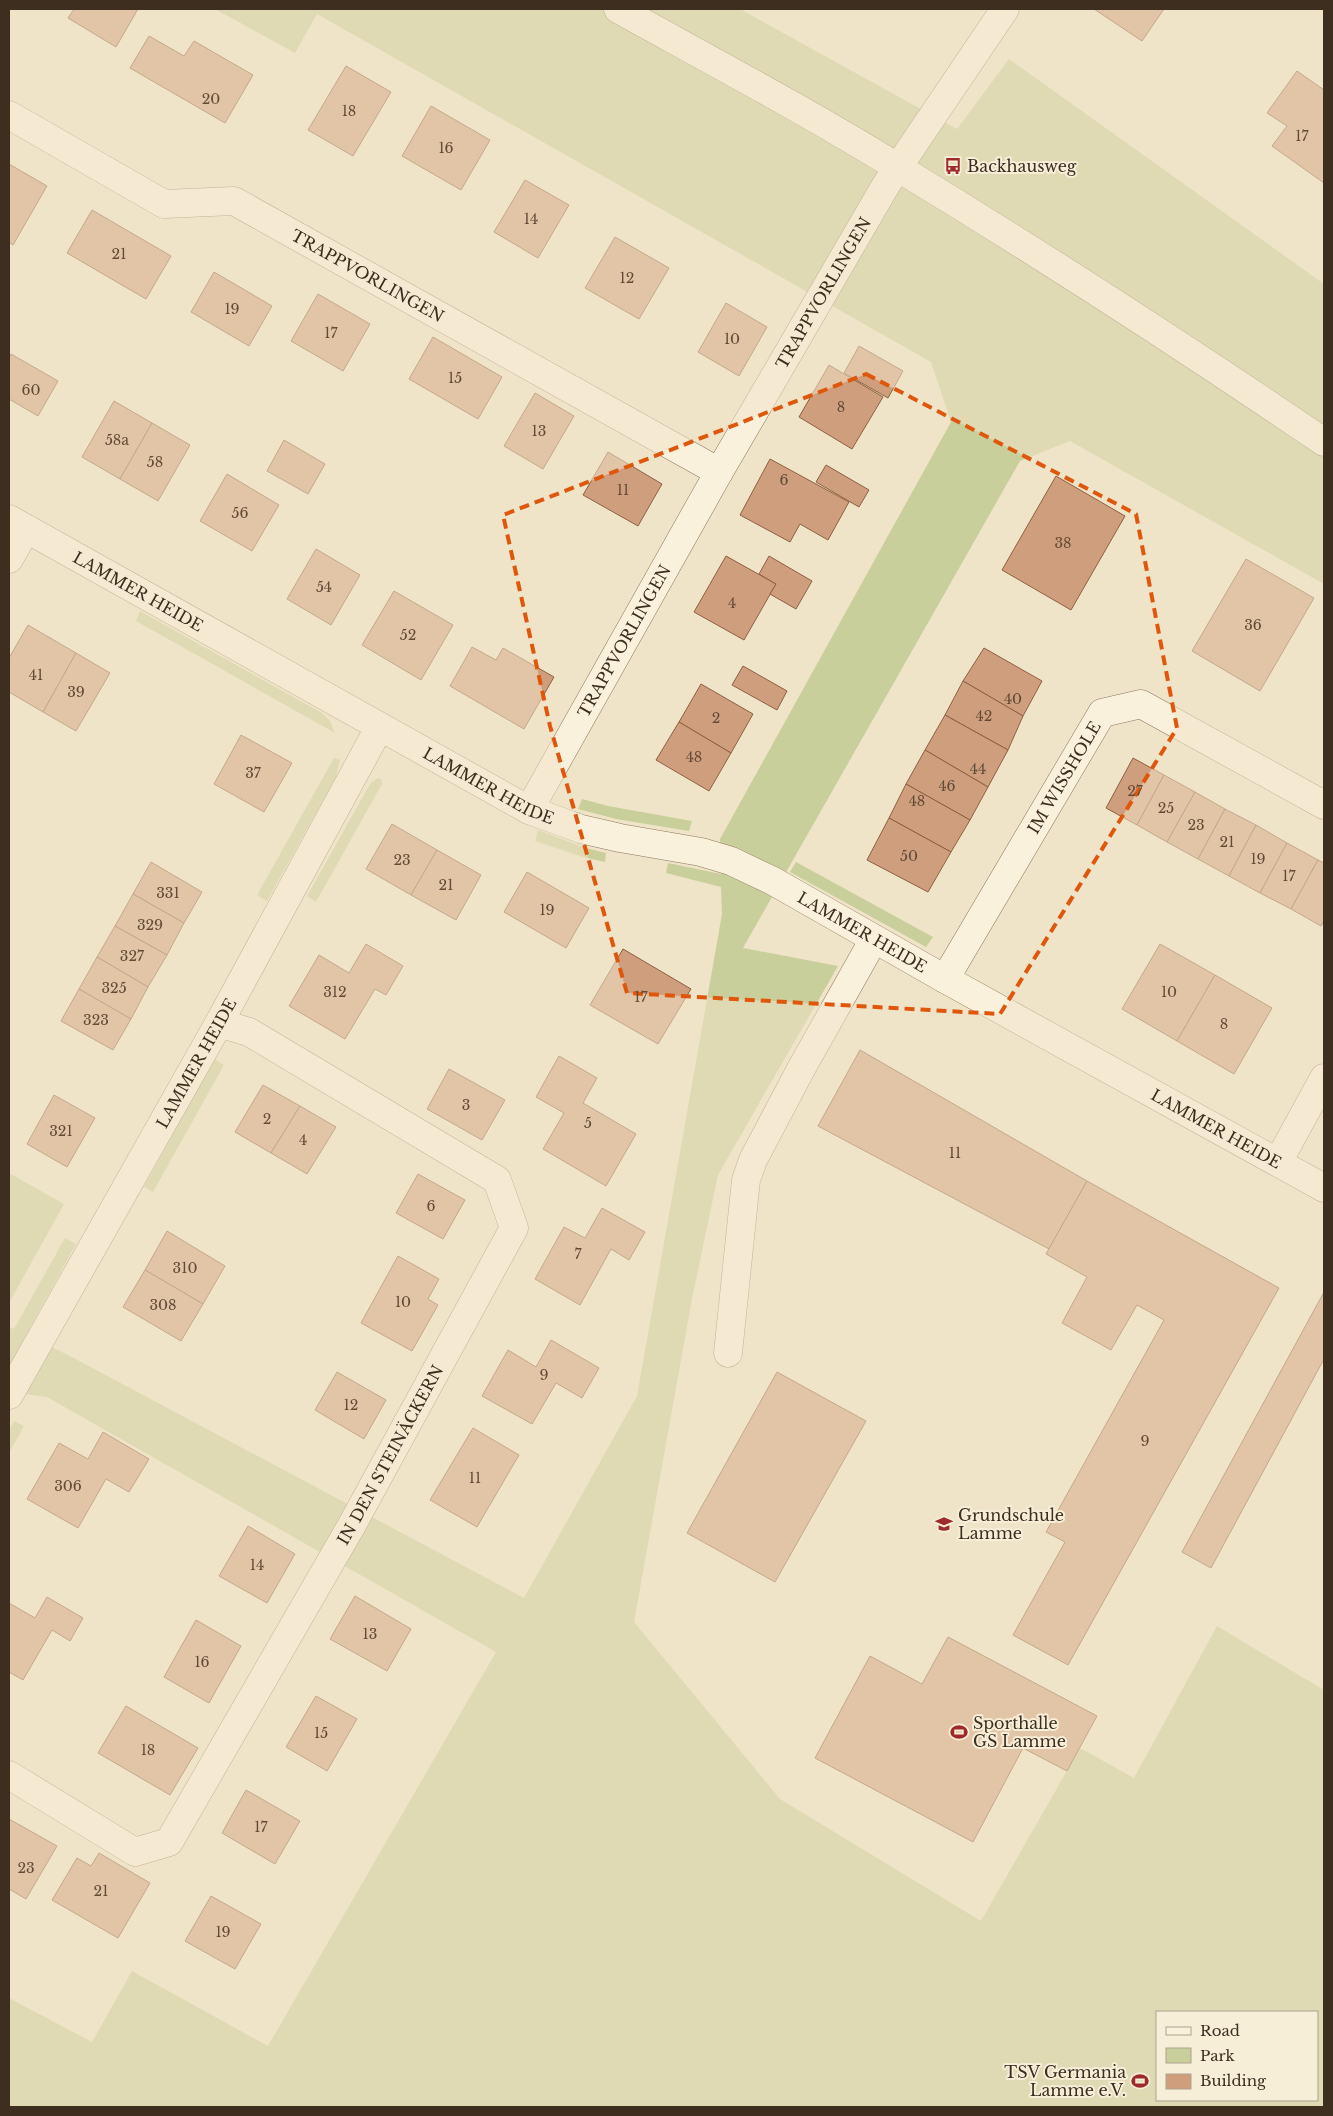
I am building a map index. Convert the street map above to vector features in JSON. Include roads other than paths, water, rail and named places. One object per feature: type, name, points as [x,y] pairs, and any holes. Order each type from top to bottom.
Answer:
[{"type":"street","points":[[618,9],[897,167],[1116,304],[1324,442]]},
{"type":"street","points":[[897,167],[1005,9]]},
{"type":"street","name":"TRAPPVORLINGEN","points":[[9,115],[164,204],[234,201],[719,472]]},
{"type":"street","name":"TRAPPVORLINGEN","points":[[529,810],[719,472],[897,167]]},
{"type":"street","name":"LAMMER HEIDE","points":[[9,559],[17,524],[379,728],[529,810],[581,829],[701,852],[731,861],[773,881],[945,979],[1324,1188]]},
{"type":"street","name":"IM WISSHOLE","points":[[945,979],[1102,713],[1141,704],[1324,805]]},
{"type":"street","name":"LAMMER HEIDE","points":[[9,1395],[219,1023],[379,728]]},
{"type":"street","points":[[728,1353],[746,1180],[753,1160],[801,1069],[874,939]]},
{"type":"street","name":"IN DEN STEINÄCKERN","points":[[9,1775],[135,1852],[169,1842],[353,1523],[514,1228],[496,1180],[250,1032],[219,1023]]},
{"type":"street","points":[[1278,1162],[1324,1078]]},
{"type":"place","name":"Backhausweg","points":[[953,166]]},
{"type":"place","name":"Grundschule Lamme","points":[[944,1524]]},
{"type":"place","name":"Sporthalle GS Lamme","points":[[959,1732]]},
{"type":"place","name":"TSV Germania Lamme e.V.","points":[[1140,2081]]}]
